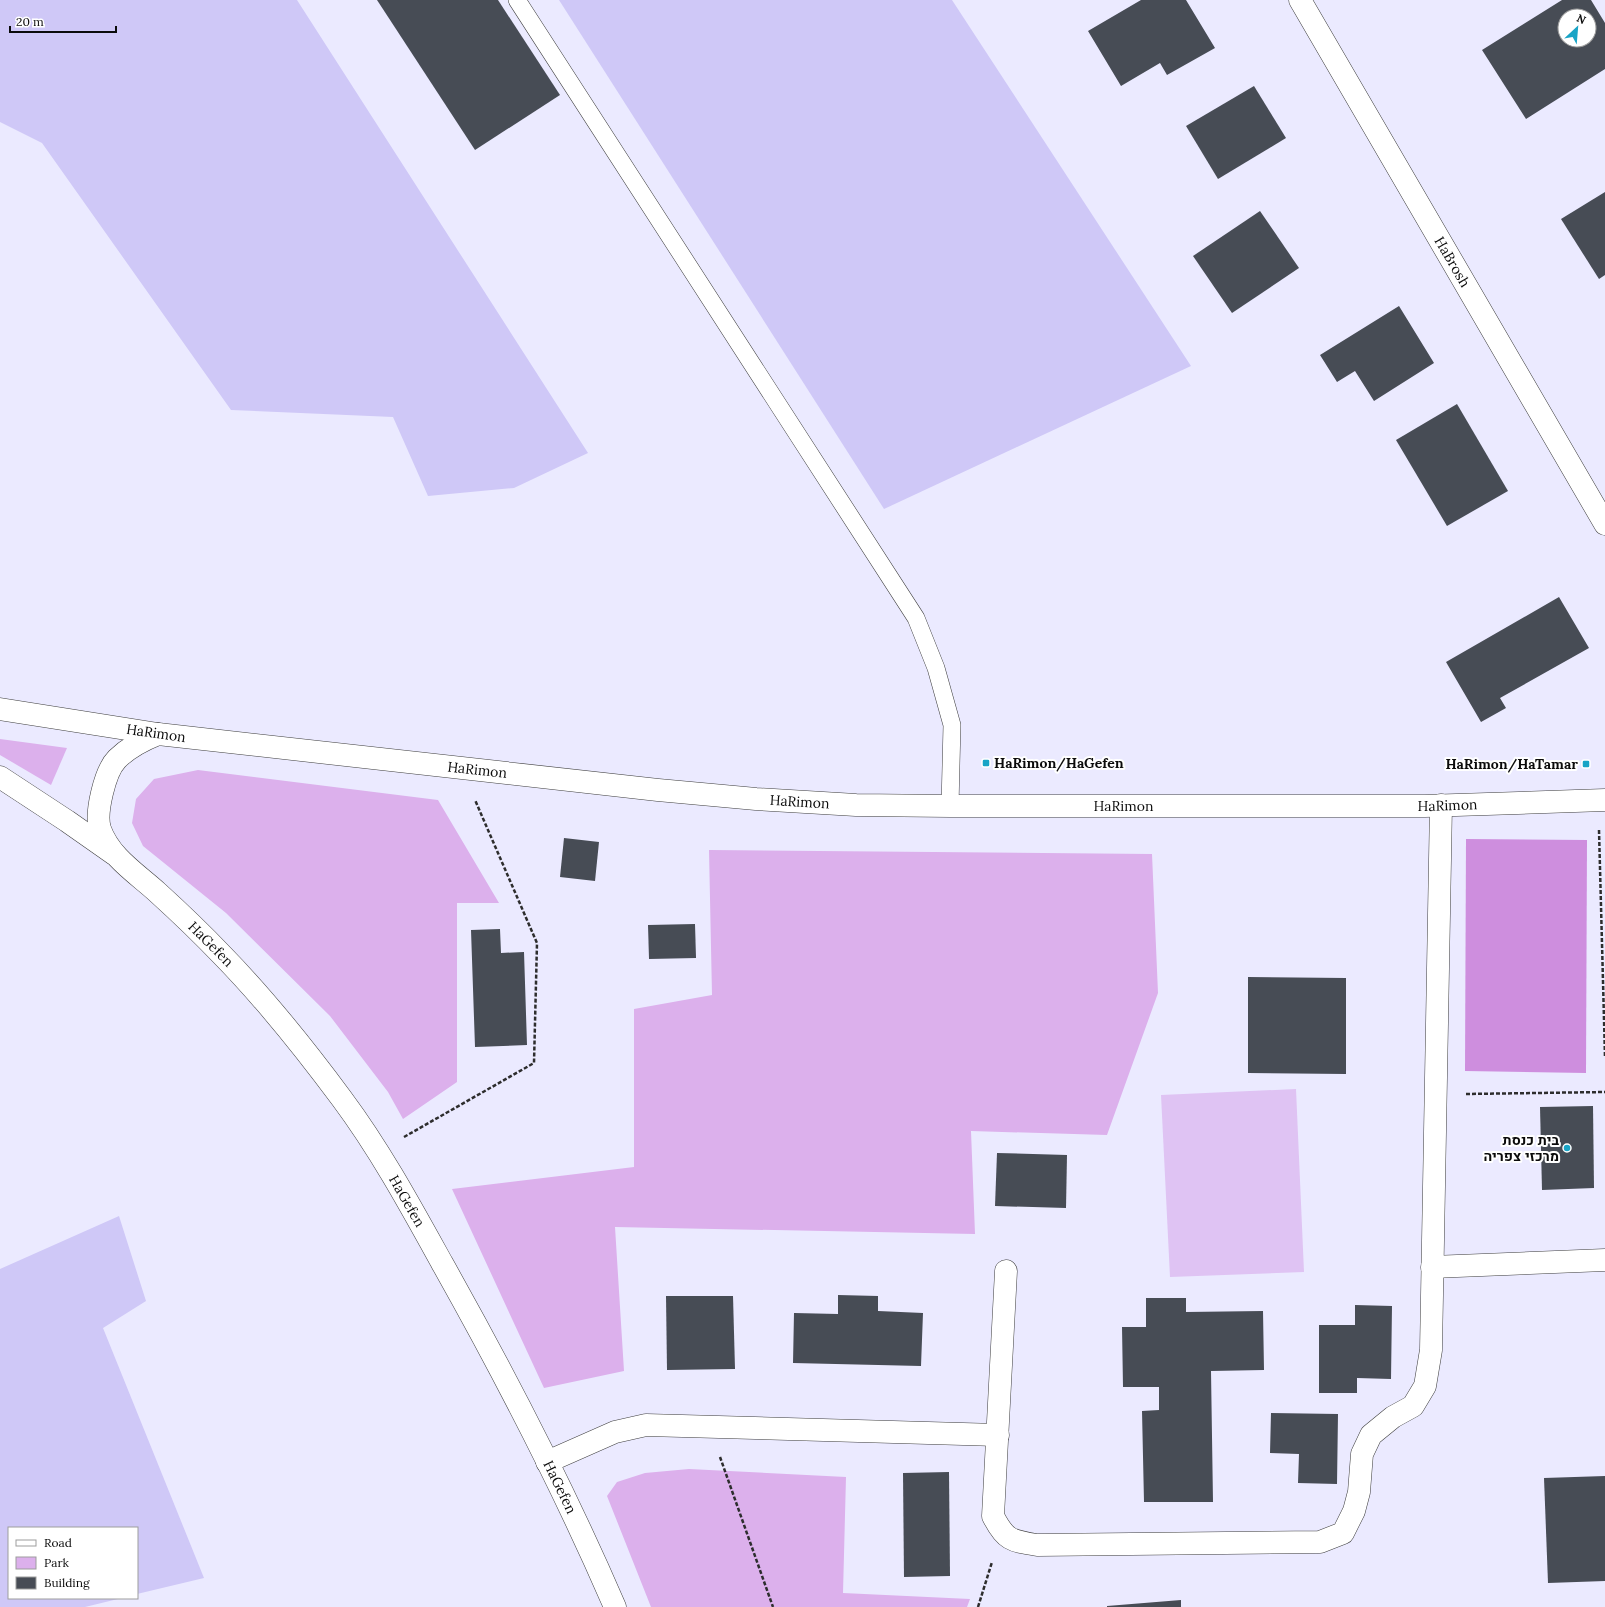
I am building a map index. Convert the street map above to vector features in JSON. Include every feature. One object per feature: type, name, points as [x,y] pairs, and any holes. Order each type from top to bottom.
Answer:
[{"type":"street","name":"HaBrosh","points":[[1300,0],[1605,524]]},
{"type":"street","name":"HaRimon","points":[[0,709],[158,734],[658,790],[756,799],[856,805],[1441,805],[1602,800]]},
{"type":"street","name":"HaGefen","points":[[114,854],[100,828],[98,807],[105,782],[115,760],[137,743],[158,734]]},
{"type":"street","name":"HaGefen","points":[[0,777],[68,821],[114,854],[158,893],[223,956],[290,1029],[344,1102],[378,1152],[459,1293],[548,1462],[585,1539],[615,1607]]},
{"type":"street","points":[[1006,1271],[993,1516],[1001,1532],[1017,1542],[1037,1545],[1320,1542],[1343,1533],[1354,1511],[1359,1492],[1362,1454],[1371,1435],[1393,1417],[1413,1406],[1424,1386],[1431,1350],[1441,805]]},
{"type":"street","points":[[1432,1267],[1605,1260]]},
{"type":"street","points":[[548,1462],[592,1440],[621,1430],[646,1425],[998,1435]]},
{"type":"lane","points":[[517,0],[916,618],[936,668],[952,725],[950,806]]},
{"type":"path","points":[[378,1152],[534,1063],[536,943],[462,768]]},
{"type":"path","points":[[1602,800],[1605,1057]]},
{"type":"path","points":[[1436,1094],[1605,1092]]},
{"type":"path","points":[[709,1427],[773,1607]]},
{"type":"path","points":[[978,1607],[1001,1532]]},
{"type":"shaded area","points":[[0,0],[297,0],[588,453],[514,488],[428,496],[393,417],[231,410],[42,143],[0,122]]},
{"type":"shaded area","points":[[559,0],[952,0],[1191,366],[884,509]]},
{"type":"shaded area","points":[[1466,839],[1587,840],[1586,1073],[1465,1071]]},
{"type":"shaded area","points":[[1296,1089],[1304,1272],[1170,1277],[1161,1095]]},
{"type":"shaded area","points":[[119,1216],[146,1301],[103,1328],[204,1578],[138,1594],[138,1527],[8,1527],[8,1599],[118,1599],[85,1607],[0,1607],[0,1269]]},
{"type":"green space","points":[[0,739],[67,748],[51,785],[0,755]]},
{"type":"green space","points":[[198,770],[438,800],[499,903],[457,903],[457,1082],[403,1119],[388,1092],[330,1016],[226,913],[143,846],[132,823],[136,799],[154,779]]},
{"type":"green space","points":[[709,850],[1152,854],[1158,993],[1107,1135],[971,1131],[975,1234],[615,1227],[624,1371],[544,1388],[452,1189],[634,1167],[634,1009],[712,995]]},
{"type":"green space","points":[[689,1469],[846,1477],[843,1593],[970,1599],[967,1607],[651,1607],[607,1496],[617,1482],[645,1473]]},
{"type":"building","points":[[377,0],[498,0],[560,95],[475,150]]},
{"type":"building","points":[[1141,0],[1186,0],[1215,48],[1167,75],[1160,63],[1121,86],[1088,31]]},
{"type":"building","points":[[1562,0],[1591,0],[1596,8],[1557,8],[1557,48],[1597,48],[1597,10],[1605,23],[1605,69],[1526,119],[1482,50]]},
{"type":"building","points":[[1254,86],[1286,138],[1218,179],[1186,126]]},
{"type":"building","points":[[1605,192],[1605,275],[1599,279],[1561,219]]},
{"type":"building","points":[[1260,211],[1299,268],[1232,313],[1193,256]]},
{"type":"building","points":[[1399,306],[1434,363],[1374,401],[1355,371],[1337,382],[1320,355]]},
{"type":"building","points":[[1457,404],[1508,491],[1447,526],[1396,440]]},
{"type":"building","points":[[1559,597],[1589,648],[1500,698],[1506,708],[1481,722],[1446,662]]},
{"type":"building","points":[[564,838],[599,842],[595,881],[560,877]]},
{"type":"building","points":[[695,924],[696,958],[649,959],[648,925]]},
{"type":"building","points":[[500,929],[501,953],[524,952],[527,1045],[475,1047],[471,930]]},
{"type":"building","points":[[1248,977],[1346,978],[1346,1074],[1248,1073]]},
{"type":"building","name":"בית כנסת מרכזי צפריה","points":[[1593,1106],[1594,1188],[1542,1190],[1540,1107]]},
{"type":"building","points":[[997,1153],[1067,1155],[1066,1208],[995,1206]]},
{"type":"building","points":[[838,1295],[878,1296],[878,1311],[923,1313],[921,1366],[793,1363],[794,1313],[838,1314]]},
{"type":"building","points":[[666,1296],[733,1296],[735,1369],[667,1370]]},
{"type":"building","points":[[1146,1298],[1186,1298],[1186,1312],[1263,1311],[1264,1370],[1211,1371],[1213,1502],[1144,1502],[1142,1411],[1159,1410],[1159,1387],[1123,1387],[1122,1327],[1146,1327]]},
{"type":"building","points":[[1355,1305],[1392,1306],[1391,1379],[1357,1378],[1357,1393],[1319,1393],[1319,1325],[1355,1325]]},
{"type":"building","points":[[1271,1413],[1338,1414],[1337,1484],[1298,1483],[1299,1454],[1270,1453]]},
{"type":"building","points":[[949,1472],[950,1576],[904,1577],[903,1473]]},
{"type":"building","points":[[1605,1476],[1605,1581],[1548,1583],[1544,1478]]},
{"type":"building","points":[[1181,1600],[1181,1607],[1107,1607],[1107,1606]]},
{"type":"place","name":"HaRimon/HaGefen","points":[[986,763]]},
{"type":"place","name":"HaRimon/HaTamar","points":[[1586,764]]},
{"type":"place","name":"בית כנסת מרכזי צפריה","points":[[1567,1148]]}]
